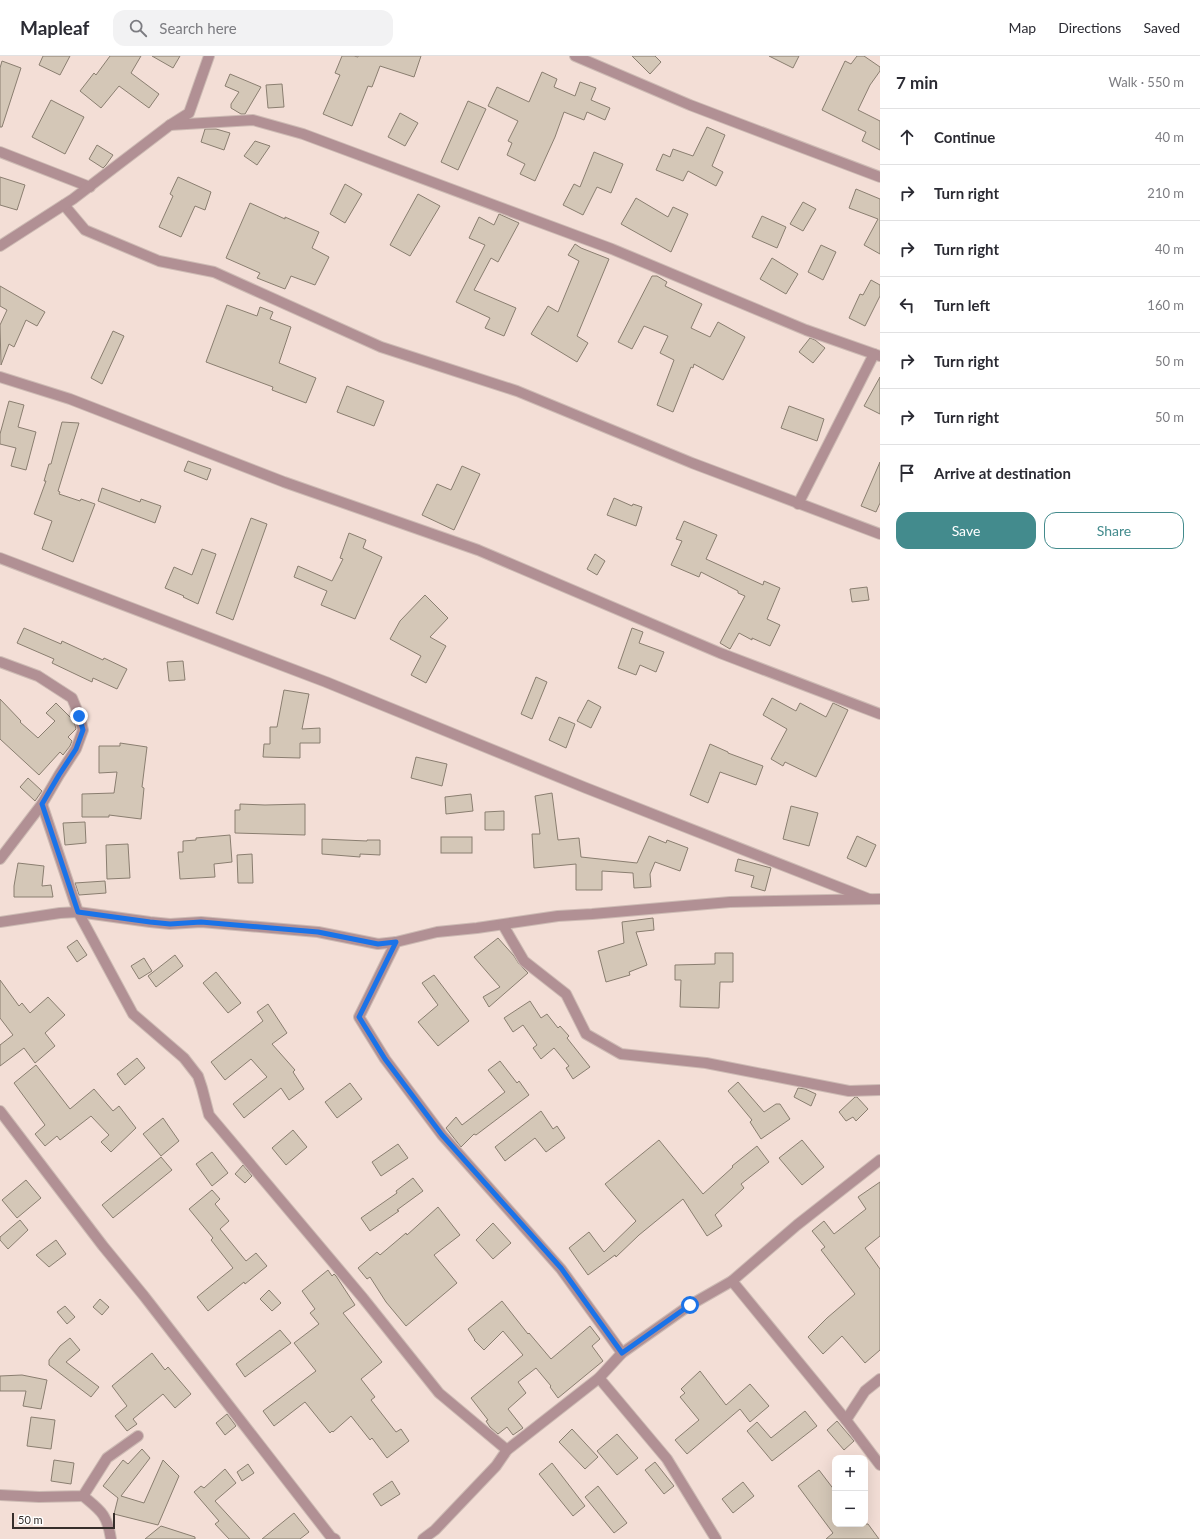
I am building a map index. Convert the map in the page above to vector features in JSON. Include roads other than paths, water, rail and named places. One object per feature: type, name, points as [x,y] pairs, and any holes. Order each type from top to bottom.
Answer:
[{"type":"street","points":[[0,246],[90,187],[170,125],[189,114],[209,56]]},
{"type":"street","points":[[575,56],[690,105],[880,177]]},
{"type":"street","points":[[170,125],[253,120],[304,134],[612,249],[806,330],[877,355],[798,504]]},
{"type":"street","points":[[0,152],[90,187]]},
{"type":"street","points":[[64,205],[85,230],[159,261],[214,272],[381,346],[517,391],[692,463],[880,534]]},
{"type":"street","points":[[0,376],[70,399],[284,482],[478,550],[720,653],[880,714]]},
{"type":"street","points":[[0,558],[318,680],[586,788],[869,898]]},
{"type":"street","points":[[0,662],[38,676],[72,698],[83,730],[76,749],[42,804],[0,859]]},
{"type":"street","points":[[42,804],[78,912],[133,1014],[184,1058],[198,1076],[209,1115],[363,1298],[439,1394],[507,1450]]},
{"type":"street","points":[[0,922],[60,913],[78,912],[170,924],[201,922],[318,932],[378,944],[396,942],[437,932],[503,925],[558,916],[730,902],[869,898],[880,899]]},
{"type":"street","points":[[503,925],[524,961],[566,994],[586,1034],[621,1054],[706,1063],[849,1090],[880,1090]]},
{"type":"street","points":[[396,942],[359,1017],[385,1059],[442,1135],[561,1268],[622,1353]]},
{"type":"street","points":[[0,1111],[276,1468],[331,1537],[335,1539]]},
{"type":"street","points":[[423,1539],[435,1530],[491,1472],[507,1450],[599,1378],[622,1353],[690,1305],[732,1282],[796,1225],[880,1160]]},
{"type":"street","points":[[732,1282],[846,1420],[880,1465]]},
{"type":"street","points":[[599,1378],[667,1460],[716,1539]]},
{"type":"street","points":[[846,1420],[865,1391],[880,1379]]},
{"type":"street","points":[[83,1496],[107,1458],[138,1436]]},
{"type":"street","points":[[0,1495],[39,1497],[83,1496],[103,1513],[109,1528],[111,1539]]}]
